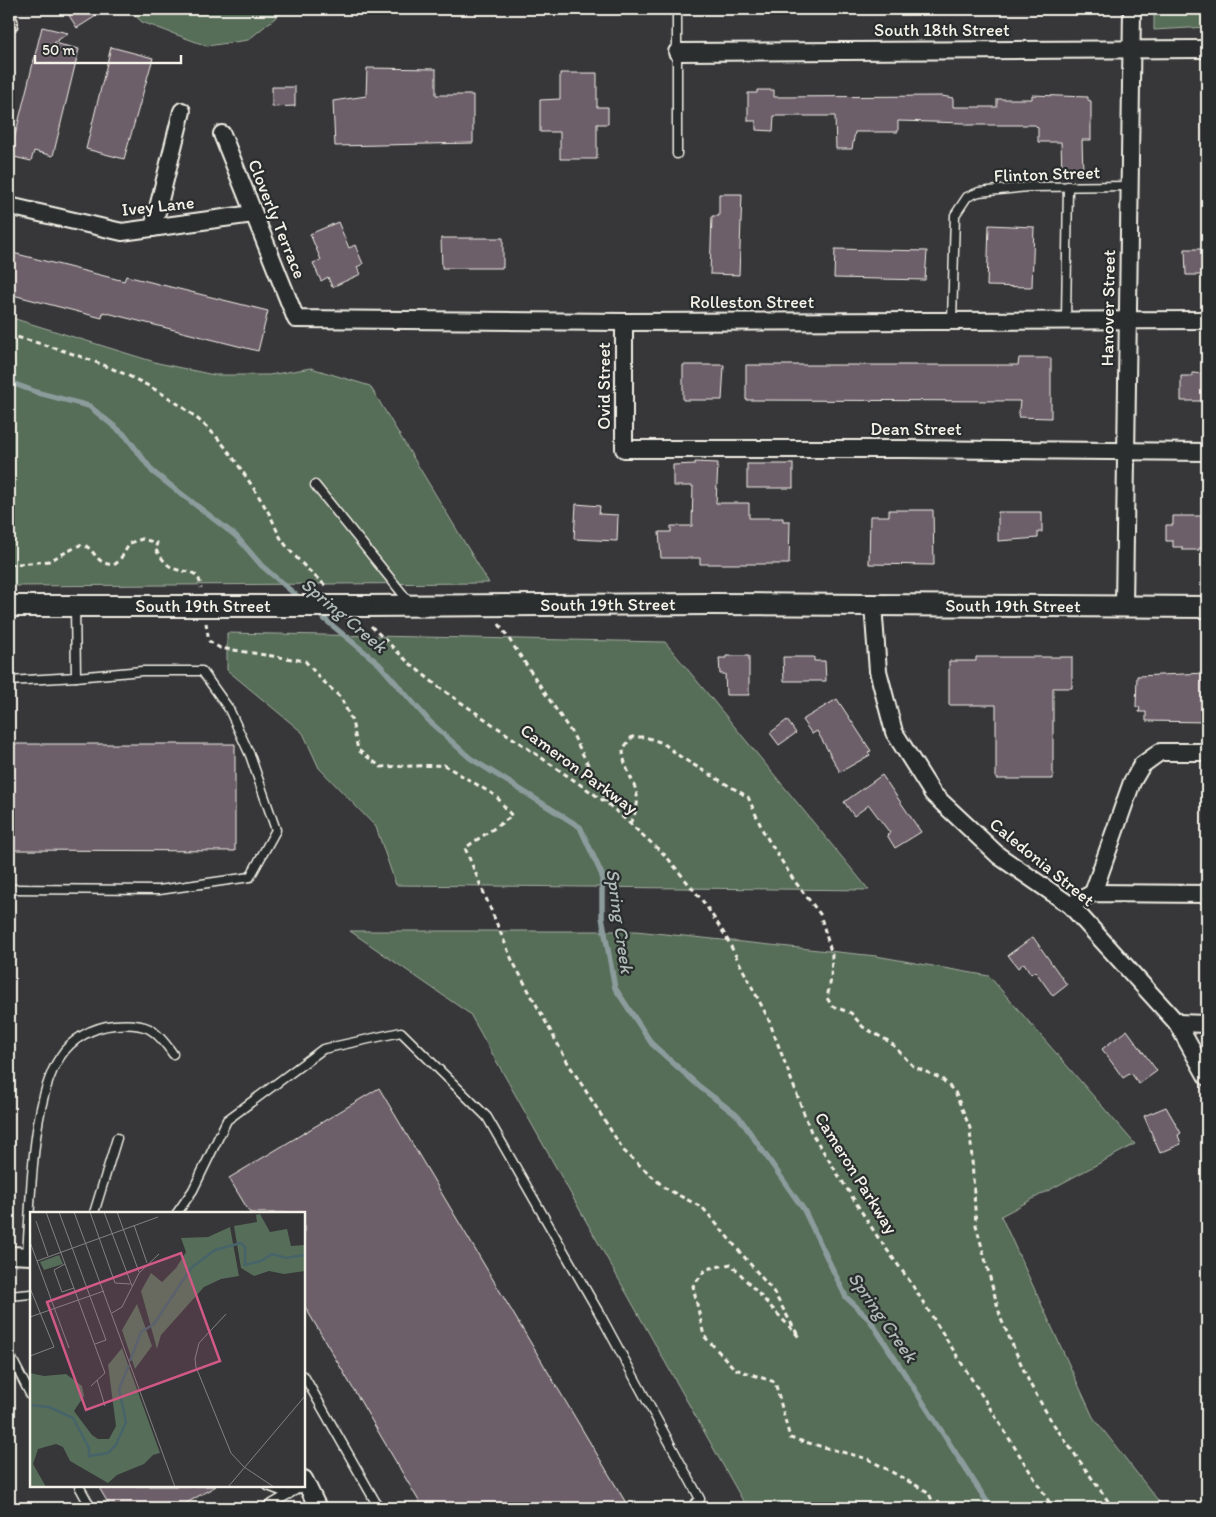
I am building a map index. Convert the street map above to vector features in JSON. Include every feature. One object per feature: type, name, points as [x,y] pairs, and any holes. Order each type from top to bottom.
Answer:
[{"type":"street","name":"Hanover Street","points":[[1124,608],[1132,9]]},
{"type":"street","name":"South 18th Street","points":[[677,52],[1207,50]]},
{"type":"street","points":[[153,228],[182,112]]},
{"type":"street","name":"Cloverly Terrace","points":[[222,134],[296,319]]},
{"type":"street","name":"Ivey Lane","points":[[9,206],[122,232],[253,214]]},
{"type":"street","name":"Rolleston Street","points":[[296,319],[624,322],[1207,320]]},
{"type":"street","name":"Ovid Street","points":[[624,322],[624,449]]},
{"type":"street","name":"Dean Street","points":[[624,449],[1207,452]]},
{"type":"street","name":"South 19th Street","points":[[9,606],[288,606],[364,613],[413,606],[873,605],[1207,607]]},
{"type":"street","name":"Caledonia Street","points":[[873,605],[878,671],[894,732],[933,794],[999,856],[1070,905],[1177,1024],[1207,1077]]},
{"type":"street","points":[[1093,893],[1132,782],[1142,765],[1160,752],[1207,752]]},
{"type":"street","points":[[1070,905],[1093,893],[1207,894]]},
{"type":"street","points":[[1177,1024],[1207,1024]]},
{"type":"street","points":[[9,1255],[29,1255]]},
{"type":"street","points":[[305,1482],[318,1508]]},
{"type":"lane","points":[[677,9],[677,154]]},
{"type":"lane","points":[[1066,320],[1068,186]]},
{"type":"lane","name":"Flinton Street","points":[[952,321],[955,214],[967,197],[980,192],[1028,187],[1130,186]]},
{"type":"lane","points":[[315,485],[413,606]]},
{"type":"lane","points":[[76,606],[76,677]]},
{"type":"lane","points":[[9,681],[142,671],[202,671],[229,709],[250,755],[276,830],[250,877],[159,890],[9,890]]},
{"type":"lane","points":[[32,1212],[38,1121],[46,1088],[60,1057],[78,1038],[100,1026],[134,1024],[159,1033],[173,1054]]},
{"type":"lane","points":[[178,1212],[193,1190],[227,1120],[323,1048],[401,1032],[487,1117],[602,1318],[700,1499],[690,1508]]},
{"type":"lane","points":[[94,1212],[117,1138]]},
{"type":"lane","points":[[29,1255],[30,1240]]},
{"type":"lane","points":[[9,1296],[30,1294]]},
{"type":"lane","points":[[9,1353],[30,1394]]},
{"type":"lane","points":[[305,1378],[379,1508]]},
{"type":"lane","points":[[80,1487],[91,1508]]},
{"type":"lane","points":[[271,1487],[289,1494]]},
{"type":"lane","points":[[265,1508],[298,1487]]},
{"type":"path","points":[[9,335],[70,352],[119,372],[160,394],[191,415],[221,442],[268,510],[282,540],[329,589]]},
{"type":"path","points":[[9,565],[49,561],[82,544],[88,546],[96,559],[103,564],[114,565],[119,561],[130,543],[142,538],[157,543],[156,548],[166,564],[173,569],[196,575],[200,580],[209,641],[220,648],[305,661],[341,698],[352,721],[358,750],[381,767],[444,765],[496,796],[512,816],[464,848],[512,960],[568,1064],[624,1151],[665,1188],[703,1208],[773,1291],[799,1337],[731,1264],[706,1269],[693,1286],[704,1336],[736,1370],[775,1382],[790,1438],[868,1459],[928,1492],[936,1508]]},
{"type":"path","points":[[486,606],[573,735],[607,802]]},
{"type":"path","name":"Cameron Parkway","points":[[364,613],[408,662],[440,688],[607,802],[666,856],[705,904],[725,935],[768,1018],[811,1132],[911,1283],[1053,1508]]},
{"type":"path","points":[[630,823],[637,812],[638,796],[636,785],[623,762],[623,749],[632,738],[645,737],[662,743],[682,758],[748,797],[764,833],[793,879],[820,914],[832,955],[828,998],[832,1006],[850,1013],[863,1027],[890,1042],[914,1066],[942,1079],[955,1092],[970,1128],[976,1225],[1001,1319],[1030,1384],[1052,1422],[1113,1508]]},
{"type":"green space","points":[[128,9],[286,9],[248,40],[207,46],[142,22]]},
{"type":"green space","points":[[1154,9],[1207,9],[1207,27],[1154,30]]},
{"type":"green space","points":[[9,317],[158,363],[214,375],[269,375],[311,368],[370,386],[489,583],[9,586]]},
{"type":"green space","points":[[227,633],[665,642],[869,890],[396,885],[376,827],[319,768],[303,733],[227,670]]},
{"type":"green space","points":[[350,931],[636,931],[876,956],[989,976],[1135,1144],[1001,1216],[1093,1417],[1164,1508],[747,1508],[470,1014]]},
{"type":"building","points":[[65,9],[107,9],[77,28]]},
{"type":"building","points":[[42,27],[68,33],[54,43],[79,49],[53,156],[34,151],[31,161],[10,156]]},
{"type":"building","points":[[111,47],[153,58],[124,159],[86,149]]},
{"type":"building","points":[[367,68],[436,69],[436,95],[473,95],[473,143],[335,146],[333,101],[366,96]]},
{"type":"building","points":[[560,73],[597,73],[597,107],[608,107],[608,124],[597,124],[597,159],[560,159],[560,132],[540,132],[540,100],[560,99]]},
{"type":"building","points":[[272,87],[295,87],[295,106],[272,107]]},
{"type":"building","points":[[757,90],[774,90],[774,97],[942,96],[953,98],[953,107],[997,107],[997,99],[1032,99],[1032,95],[1088,97],[1088,100],[1091,101],[1091,140],[1082,140],[1083,173],[1062,173],[1061,142],[1038,142],[1038,128],[1035,125],[965,125],[965,123],[898,121],[898,132],[855,132],[852,149],[836,149],[835,116],[774,116],[773,131],[756,130],[756,121],[748,121],[748,93],[757,93]]},
{"type":"building","points":[[719,194],[742,194],[739,275],[710,274],[712,216],[719,216]]},
{"type":"building","points":[[338,222],[349,248],[355,245],[363,264],[357,267],[361,274],[332,287],[328,277],[321,281],[313,263],[321,260],[310,234]]},
{"type":"building","points":[[989,225],[1034,227],[1032,287],[987,286]]},
{"type":"building","points":[[441,238],[503,238],[503,268],[442,268]]},
{"type":"building","points":[[835,249],[927,251],[925,280],[834,278]]},
{"type":"building","points":[[1185,249],[1207,249],[1207,275],[1186,275]]},
{"type":"building","points":[[9,252],[124,281],[126,276],[268,311],[258,351],[103,312],[102,318],[9,294]]},
{"type":"building","points":[[1019,358],[1051,358],[1051,418],[1018,417],[1020,401],[746,400],[746,365],[1018,365]]},
{"type":"building","points":[[683,365],[724,365],[722,400],[683,400]]},
{"type":"building","points":[[1192,373],[1207,374],[1207,401],[1181,401],[1181,376],[1192,376]]},
{"type":"building","points":[[695,462],[718,463],[716,503],[749,503],[749,518],[783,518],[783,521],[790,521],[789,564],[700,564],[700,558],[661,558],[659,532],[671,532],[671,526],[692,526],[693,486],[673,486],[673,465],[695,464]]},
{"type":"building","points":[[747,464],[793,464],[793,488],[747,488]]},
{"type":"building","points":[[576,504],[600,506],[599,514],[618,515],[617,541],[574,539]]},
{"type":"building","points":[[889,510],[933,510],[934,565],[869,564],[870,516],[889,516]]},
{"type":"building","points":[[998,512],[1042,512],[1042,532],[1038,532],[1038,538],[998,541]]},
{"type":"building","points":[[1173,516],[1207,516],[1207,548],[1182,550],[1182,547],[1173,547],[1173,541],[1166,541],[1166,525],[1173,525]]},
{"type":"building","points":[[726,656],[749,656],[749,695],[726,695],[725,674],[720,674],[719,658],[726,658]]},
{"type":"building","points":[[783,657],[814,657],[814,661],[825,661],[826,681],[784,681]]},
{"type":"building","points":[[976,657],[1072,657],[1072,688],[1053,688],[1053,779],[996,779],[996,705],[949,705],[949,661],[976,661]]},
{"type":"building","points":[[1207,673],[1207,722],[1146,721],[1146,712],[1139,712],[1140,707],[1136,707],[1137,676]]},
{"type":"building","points":[[837,699],[871,751],[868,752],[870,755],[840,772],[817,731],[812,734],[802,720]]},
{"type":"building","points":[[787,720],[796,733],[779,745],[770,733]]},
{"type":"building","points":[[9,744],[235,744],[235,851],[9,850]]},
{"type":"building","points":[[882,775],[921,832],[895,848],[887,835],[890,833],[869,805],[854,816],[844,802]]},
{"type":"building","points":[[1033,937],[1067,985],[1053,996],[1035,971],[1031,974],[1024,963],[1018,968],[1008,955]]},
{"type":"building","points":[[1127,1030],[1157,1071],[1139,1084],[1131,1073],[1123,1078],[1102,1049]]},
{"type":"building","points":[[379,1088],[629,1508],[423,1508],[305,1307],[305,1212],[249,1212],[229,1178]]},
{"type":"building","points":[[1166,1107],[1181,1133],[1178,1135],[1181,1144],[1160,1153],[1144,1116]]},
{"type":"building","points":[[99,1487],[214,1487],[178,1508],[111,1508]]},
{"type":"waterway","name":"Spring Creek","points":[[9,382],[39,393],[89,406],[126,436],[153,472],[236,536],[262,566],[303,601]]},
{"type":"waterway","name":"Spring Creek","points":[[316,612],[379,664],[430,722],[470,758],[580,827],[602,875],[602,917],[615,988],[652,1044],[700,1087],[739,1117],[804,1210],[846,1297],[870,1320],[991,1508]]}]
